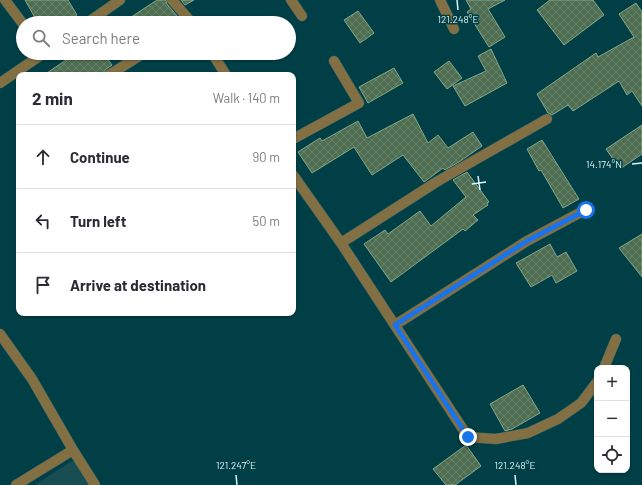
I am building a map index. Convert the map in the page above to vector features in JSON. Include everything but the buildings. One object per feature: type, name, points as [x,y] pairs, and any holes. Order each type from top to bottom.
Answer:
[{"type":"street","points":[[5,0],[17,16]]},
{"type":"street","points":[[97,16],[119,0]]},
{"type":"street","points":[[172,0],[186,16]]},
{"type":"street","points":[[291,0],[302,16]]},
{"type":"street","points":[[440,0],[454,29]]},
{"type":"street","points":[[0,83],[33,60]]},
{"type":"street","points":[[114,72],[133,60]]},
{"type":"street","points":[[216,60],[224,72]]},
{"type":"street","points":[[296,137],[359,103],[334,61]]},
{"type":"street","points":[[341,243],[438,181],[548,119]]},
{"type":"street","points":[[296,179],[341,243],[468,437],[496,439],[528,433],[558,419],[581,403],[594,386]]},
{"type":"street","points":[[395,325],[527,241],[586,210]]},
{"type":"street","points":[[0,334],[32,379],[95,485]]},
{"type":"street","points":[[605,365],[616,339]]},
{"type":"street","points":[[16,485],[73,450]]},
{"type":"shaded area","points":[[75,459],[91,485],[35,485]]},
{"type":"route","points":[[468,437],[395,325],[443,296],[505,254],[586,210]]}]
